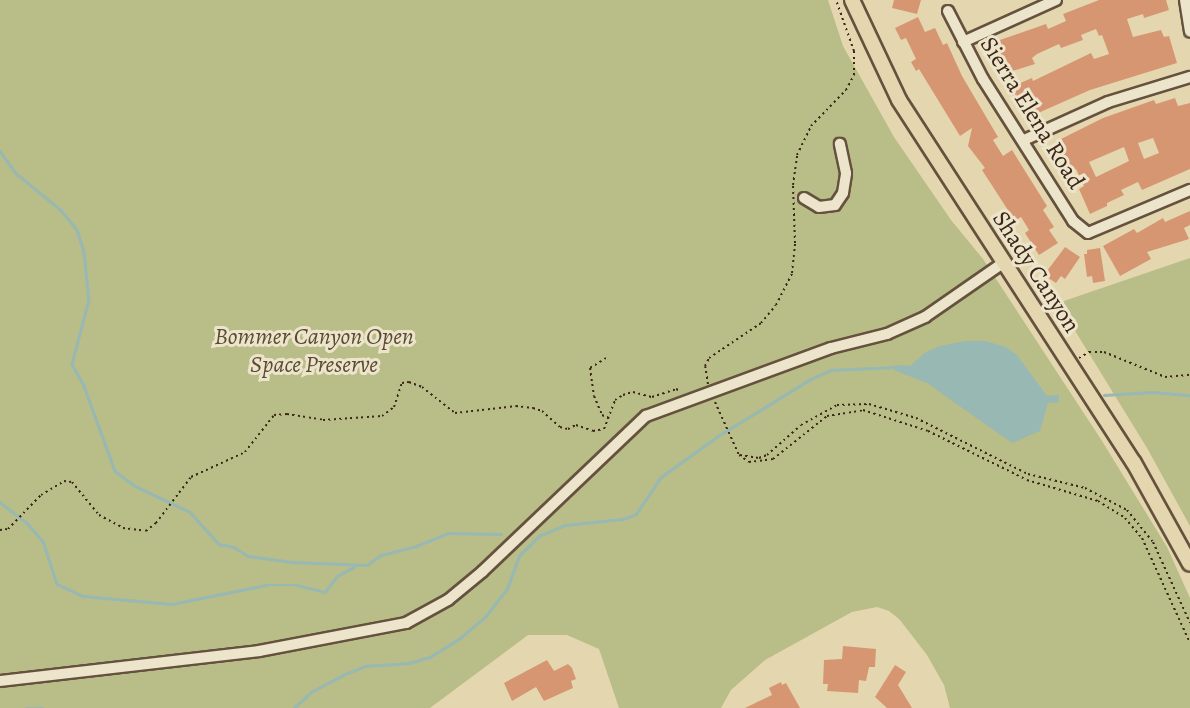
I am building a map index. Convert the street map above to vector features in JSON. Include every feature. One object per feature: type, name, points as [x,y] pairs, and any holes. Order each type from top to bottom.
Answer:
[{"type":"main road","name":"Shady Canyon","points":[[852,0],[899,100],[1134,463],[1190,565]]},
{"type":"street","points":[[963,42],[1056,0]]},
{"type":"street","points":[[1185,0],[1190,32]]},
{"type":"street","name":"Sierra Elena Road","points":[[948,11],[983,79],[1073,221],[1088,233],[1190,190]]},
{"type":"street","points":[[1024,140],[1108,102],[1190,77]]},
{"type":"street","points":[[804,198],[819,207],[835,205],[843,193],[846,173],[840,144]]},
{"type":"street","points":[[0,681],[246,653],[406,623],[447,600],[483,571],[646,416],[831,348],[887,334],[925,317],[1003,263]]},
{"type":"path","points":[[708,386],[705,373],[709,358],[761,323],[776,305],[792,272],[795,243],[793,185],[797,155],[811,126],[846,90],[854,75],[855,51],[836,0]]},
{"type":"path","points":[[1069,366],[1089,352],[1104,352],[1165,377],[1190,375]]},
{"type":"path","points":[[606,358],[590,368],[594,396],[603,415],[609,418]]},
{"type":"path","points":[[0,530],[14,523],[41,495],[64,481],[72,482],[99,515],[131,530],[146,531],[198,471],[245,452],[274,415],[323,420],[382,416],[394,407],[402,383],[409,382],[422,387],[455,413],[516,406],[533,408],[542,411],[560,427],[568,429],[576,425],[598,431],[604,429],[615,400],[623,395],[633,392],[652,397],[676,390],[687,393]]},
{"type":"path","points":[[739,454],[759,458],[767,456],[820,412],[844,404],[869,404],[916,418],[1028,474],[1085,488],[1120,505],[1153,542],[1190,623]]},
{"type":"path","points":[[719,411],[739,454],[750,462],[769,461],[822,419],[842,411],[863,410],[928,431],[1027,480],[1098,501],[1125,518],[1142,538],[1190,643]]},
{"type":"green space","name":"Bommer Canyon Open Space Preserve","points":[[0,0],[828,0],[843,46],[894,137],[951,220],[983,259],[1102,441],[1167,547],[1190,598],[1190,708],[950,708],[944,685],[927,655],[900,620],[889,611],[877,607],[852,612],[765,660],[731,690],[721,708],[619,708],[599,649],[567,635],[528,635],[430,708],[0,708]]},
{"type":"green space","points":[[1190,258],[1190,526],[1147,448],[1058,303]]},
{"type":"water","points":[[985,341],[1006,347],[1017,355],[1047,396],[1059,395],[1059,402],[1048,403],[1040,431],[1012,443],[927,383],[894,370],[895,365],[910,366],[926,352],[940,346]]},
{"type":"building","points":[[894,0],[921,0],[917,14],[892,8]]},
{"type":"building","points":[[1099,0],[1166,0],[1169,10],[1144,18],[1143,14],[1127,19],[1133,37],[1161,30],[1164,37],[1169,36],[1177,63],[1090,90],[1027,118],[1019,100],[1012,96],[1018,84],[1032,78],[1033,81],[1091,53],[1094,59],[1109,54],[1102,35],[1099,36],[1096,29],[1081,35],[1083,40],[1061,48],[1059,44],[1037,54],[1032,58],[1035,64],[1003,74],[989,53],[994,50],[994,42],[1046,24],[1048,29],[1066,21],[1063,14]]},
{"type":"building","points":[[918,17],[925,32],[935,28],[943,45],[947,43],[962,76],[998,137],[993,140],[1003,156],[1012,150],[1047,206],[1043,210],[1054,227],[1049,230],[1058,243],[1039,255],[1025,233],[1029,230],[1021,217],[1015,221],[982,170],[985,168],[968,146],[972,128],[960,136],[919,69],[916,71],[911,62],[916,59],[906,38],[901,40],[895,28]]},
{"type":"building","points":[[1175,98],[1178,106],[1190,103],[1190,169],[1142,190],[1138,182],[1121,190],[1124,195],[1090,214],[1079,189],[1084,186],[1076,169],[1064,174],[1059,162],[1054,164],[1049,151],[1057,146],[1055,142],[1103,118],[1154,100],[1156,104]],"holes":[[[1153,138],[1159,153],[1144,159],[1138,143]],[[1124,147],[1129,161],[1096,177],[1089,162]]]},
{"type":"building","points":[[1190,211],[1190,225],[1184,228],[1189,239],[1147,252],[1151,259],[1120,276],[1103,246],[1134,229],[1137,233],[1163,218],[1165,222]]},
{"type":"building","points":[[1065,247],[1080,257],[1065,279],[1061,276],[1056,283],[1044,275]]},
{"type":"building","points":[[1100,248],[1105,281],[1093,283],[1092,276],[1087,277],[1084,254],[1087,254],[1087,250]]},
{"type":"building","points":[[843,646],[876,649],[875,667],[869,667],[866,681],[859,680],[858,693],[827,691],[828,684],[823,684],[824,660],[842,659]]},
{"type":"building","points":[[547,660],[554,671],[568,664],[572,668],[576,679],[571,681],[573,688],[544,701],[536,687],[512,701],[504,683]]},
{"type":"building","points":[[895,665],[906,672],[898,685],[912,708],[887,708],[875,697]]},
{"type":"building","points":[[781,682],[782,685],[786,683],[800,708],[745,708],[772,695],[769,688]]},
{"type":"waterway","points":[[0,151],[17,174],[61,210],[77,230],[84,252],[89,300],[72,364],[84,386],[115,471],[135,486],[190,512],[219,544],[234,547],[248,556],[292,562],[367,565],[381,555],[414,547],[448,533],[501,534]]},
{"type":"waterway","points":[[294,708],[311,692],[343,675],[365,666],[409,663],[430,657],[460,638],[485,617],[507,589],[519,556],[539,536],[565,525],[623,519],[636,514],[661,477],[718,436],[809,380],[830,370],[896,367]]},
{"type":"waterway","points":[[1104,395],[1153,392],[1190,395]]},
{"type":"waterway","points":[[0,502],[28,524],[43,541],[57,584],[83,596],[172,604],[266,585],[297,585],[325,592],[337,576],[354,567]]},
{"type":"waterway","points":[[26,708],[43,708]]}]
